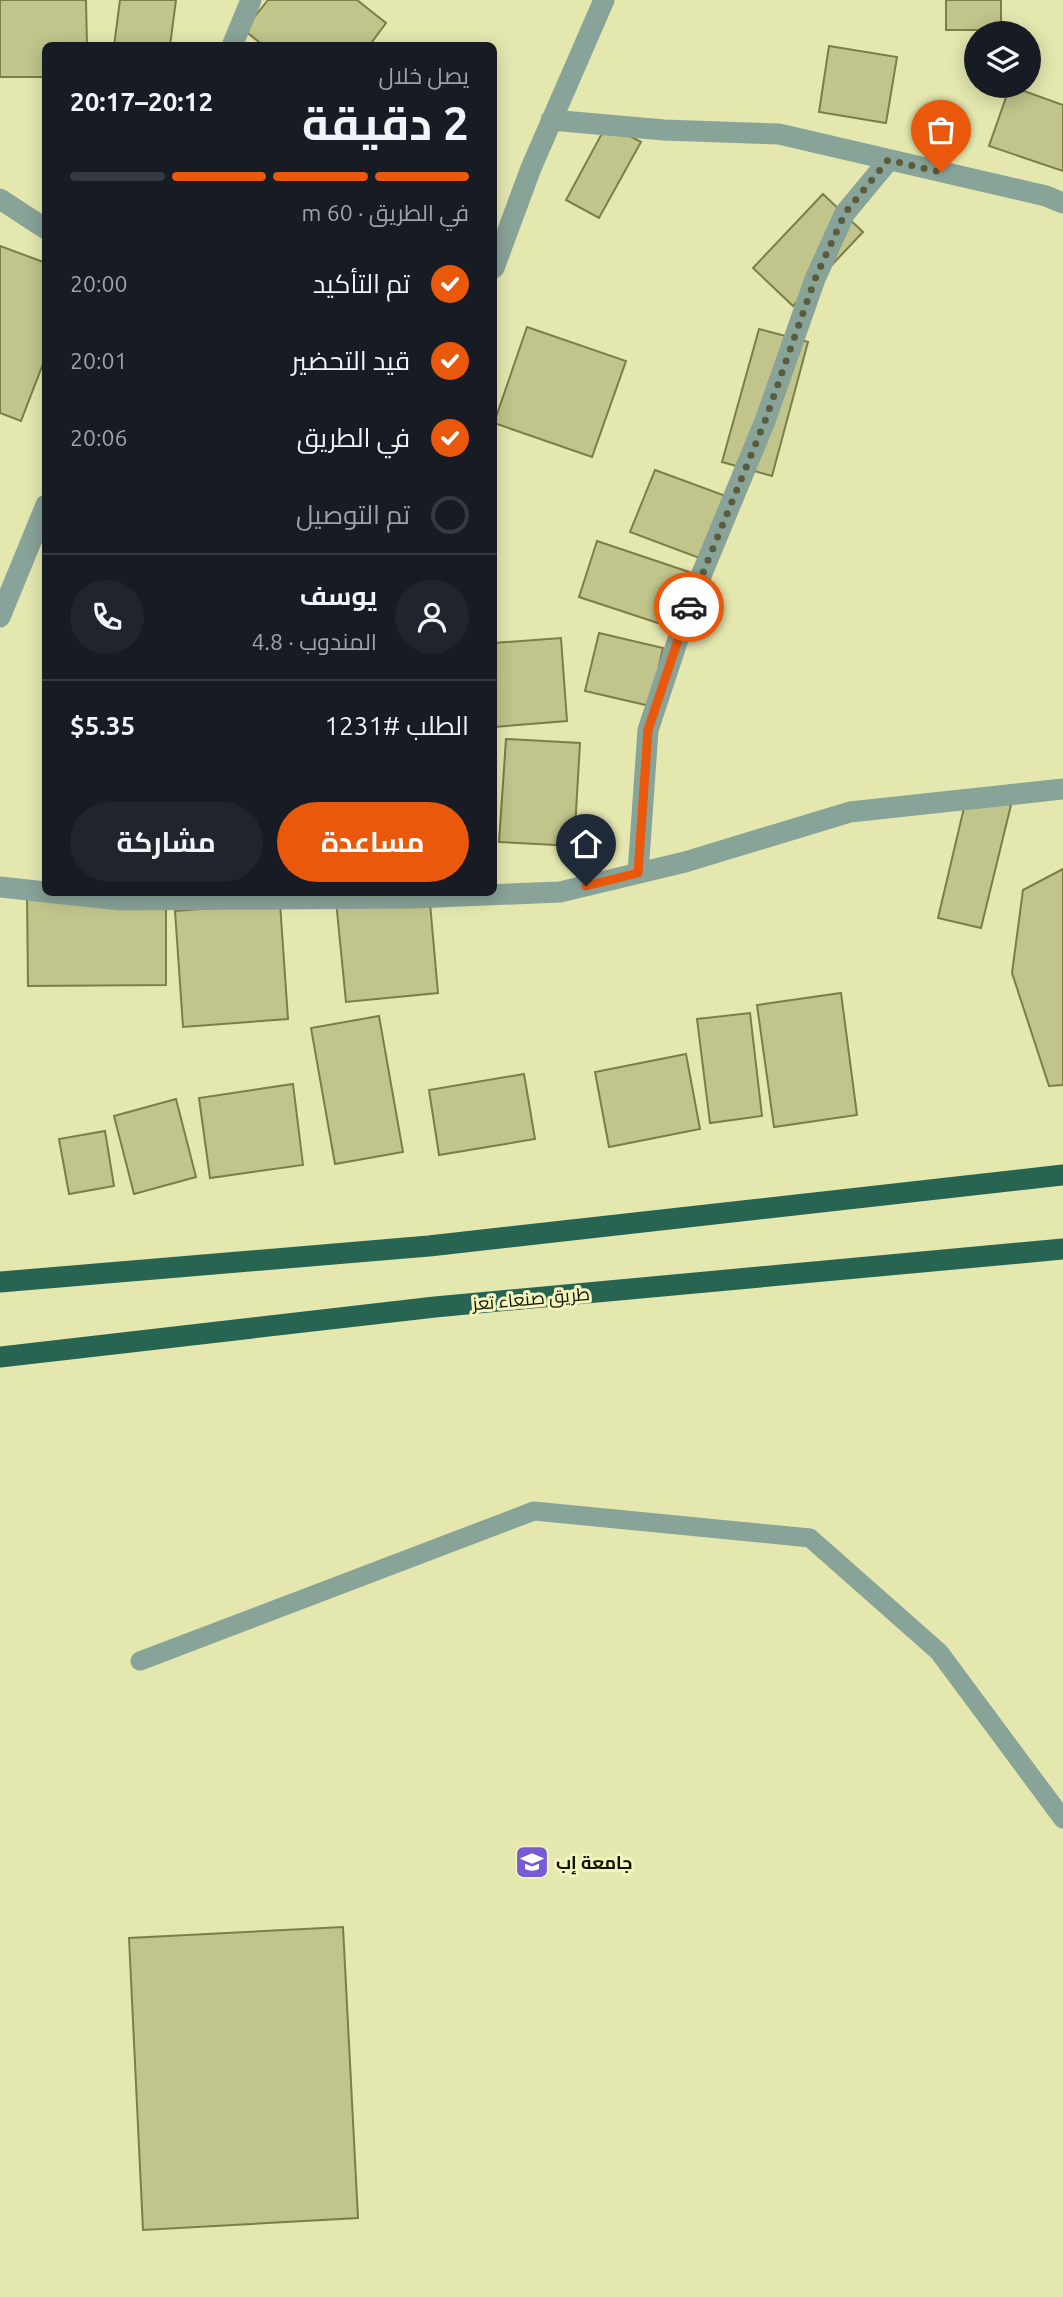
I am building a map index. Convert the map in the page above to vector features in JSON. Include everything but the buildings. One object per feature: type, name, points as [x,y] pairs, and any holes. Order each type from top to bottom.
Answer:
[{"type":"highway","points":[[0,1282],[429,1246],[1063,1175]]},
{"type":"highway","name":"طريق صنعاء تعز","points":[[0,1357],[435,1307],[1063,1249]]},
{"type":"street","points":[[234,42],[251,0]]},
{"type":"street","points":[[497,260],[551,120],[604,0]]},
{"type":"street","points":[[551,120],[664,130],[779,134],[1046,196],[1063,203]]},
{"type":"street","points":[[638,873],[648,730],[691,600],[765,421],[815,279],[845,213],[888,160]]},
{"type":"street","points":[[0,199],[42,226]]},
{"type":"street","points":[[0,617],[42,515]]},
{"type":"street","points":[[497,895],[560,892],[638,873],[850,812],[1063,789]]},
{"type":"street","points":[[0,887],[42,892]]},
{"type":"street","points":[[79,896],[120,901],[272,896],[462,896]]},
{"type":"lane","points":[[140,1661],[534,1511],[810,1538],[939,1652],[1063,1818]]},
{"type":"way so far","points":[[689,607],[765,421],[815,279],[845,213],[888,160],[941,172]]},
{"type":"place","name":"جامعة إب","points":[[532,1862]]},
{"type":"route","points":[[586,886],[638,873],[648,730],[689,607]]}]
